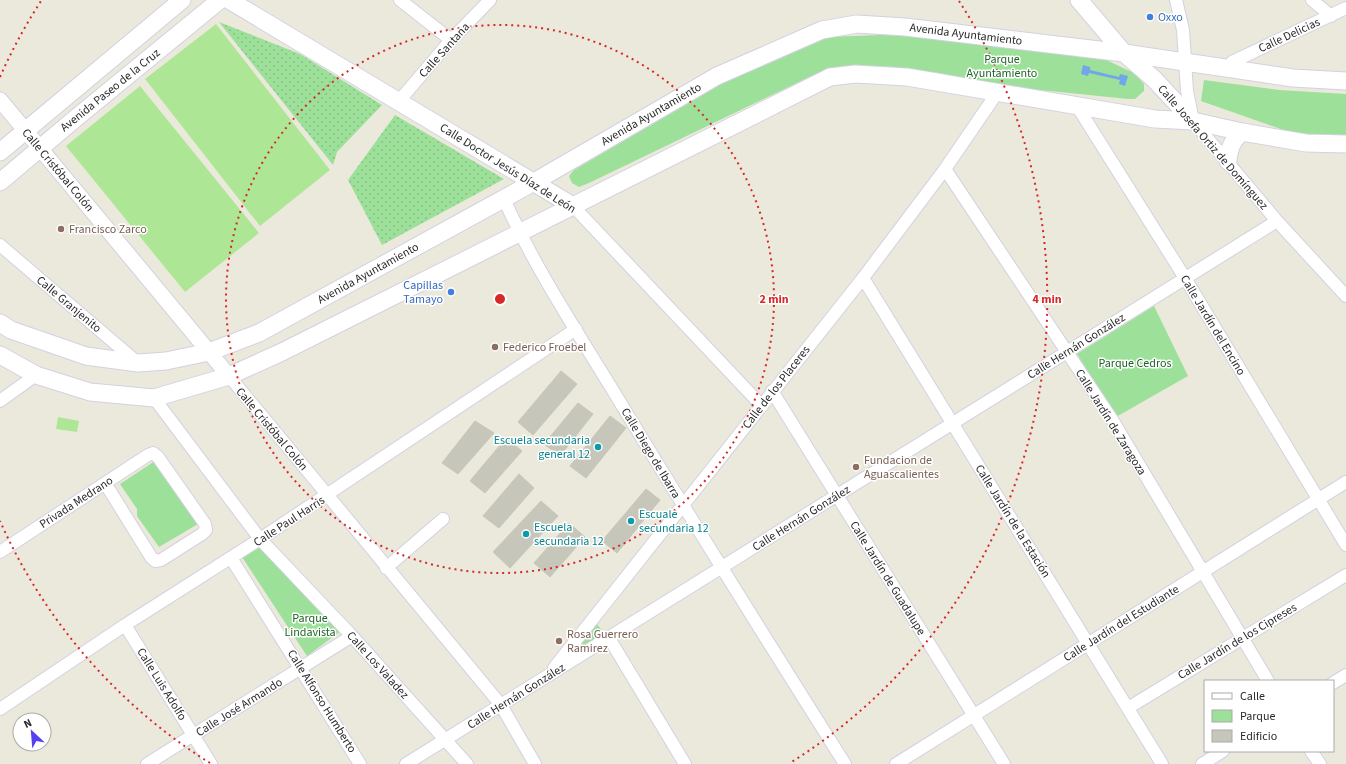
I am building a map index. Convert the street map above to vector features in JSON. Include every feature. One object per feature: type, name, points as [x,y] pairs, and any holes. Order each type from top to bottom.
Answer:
[{"type":"main road","name":"Avenida Paseo de la Cruz","points":[[4,149],[182,0]]},
{"type":"main road","name":"Avenida Paseo de la Cruz","points":[[0,182],[220,0]]},
{"type":"main road","name":"Calle Doctor Jesús Díaz de León","points":[[229,0],[573,206]]},
{"type":"main road","name":"Calle Josefa Ortiz de Domínguez","points":[[1080,0],[1124,53],[1154,79],[1193,121]]},
{"type":"main road","name":"Avenida Ayuntamiento","points":[[0,323],[11,330],[86,356],[138,363],[166,360],[208,352],[259,333],[504,199],[717,76],[822,30],[857,24],[905,27],[1124,53],[1293,78],[1346,81]]},
{"type":"main road","points":[[0,355],[36,375],[90,392],[154,398],[228,376],[282,352],[830,77],[855,74],[907,77],[1155,118],[1193,121],[1242,132],[1306,143],[1346,144]]},
{"type":"main road","points":[[1228,161],[1229,149],[1234,140],[1242,132]]},
{"type":"street","points":[[400,0],[451,40]]},
{"type":"street","name":"Calle Santana","points":[[399,101],[451,40],[490,0]]},
{"type":"street","points":[[1176,0],[1183,30],[1187,91],[1193,121]]},
{"type":"street","points":[[1312,0],[1331,16]]},
{"type":"street","name":"Calle Delicias","points":[[1232,62],[1346,8]]},
{"type":"street","name":"Calle de los Placeres","points":[[549,675],[762,406],[772,391],[863,278],[944,169],[997,93]]},
{"type":"street","name":"Calle Cristóbal Colón","points":[[0,100],[501,705],[535,764]]},
{"type":"street","name":"Calle Jardín del Encino","points":[[1077,106],[1185,278],[1346,545]]},
{"type":"street","name":"Calle Josefa Ortiz de Domínguez","points":[[1193,121],[1277,221],[1346,296]]},
{"type":"street","name":"Calle Jardín de Zaragoza","points":[[944,169],[1113,421],[1267,680]]},
{"type":"street","name":"Calle Diego de Ibarra","points":[[504,199],[519,232],[576,330],[683,505],[845,764]]},
{"type":"street","name":"Calle Doctor Jesús Díaz de León","points":[[573,206],[762,406]]},
{"type":"street","name":"Calle Hernán González","points":[[406,764],[952,422],[1277,221]]},
{"type":"street","name":"Calle Granjenito","points":[[0,245],[138,363]]},
{"type":"street","name":"Calle Jardín de la Estación","points":[[863,278],[1162,764]]},
{"type":"street","name":"Calle Paul Harris","points":[[0,709],[125,625],[327,496],[576,330]]},
{"type":"street","points":[[0,401],[36,375]]},
{"type":"street","name":"Calle Jardín de Guadalupe","points":[[772,391],[1004,764]]},
{"type":"street","name":"Calle Los Valadez","points":[[154,398],[260,539],[352,636],[467,764]]},
{"type":"street","name":"Privada Medrano","points":[[0,552],[105,483],[148,455],[153,453],[158,457],[200,518],[206,530],[161,560],[155,561],[151,558],[105,483]]},
{"type":"street","name":"Calle Jardín del Estudiante","points":[[896,764],[1346,482]]},
{"type":"street","points":[[386,568],[443,519]]},
{"type":"street","name":"Calle Alfonso Humberto","points":[[231,558],[360,764]]},
{"type":"street","name":"Calle Jardín de los Cipreses","points":[[1128,708],[1346,575]]},
{"type":"street","name":"Calle Luis Adolfo","points":[[125,625],[211,764]]},
{"type":"street","name":"Calle José Armando","points":[[147,764],[352,636]]},
{"type":"street","points":[[609,638],[686,764]]},
{"type":"street","points":[[1334,682],[1346,675]]},
{"type":"street","points":[[1202,764],[1221,752]]},
{"type":"street","points":[[1313,752],[1320,764]]},
{"type":"green space","points":[[219,22],[300,54],[382,105],[337,152],[333,165]]},
{"type":"green space","points":[[216,24],[330,170],[260,226],[145,79]]},
{"type":"green space","name":"Parque Ayuntamiento","points":[[908,34],[1102,58],[1134,73],[1144,84],[1144,91],[1135,99],[1128,99],[991,85],[940,73],[881,66],[826,69],[589,183],[579,187],[572,183],[569,176],[574,170],[731,78],[826,37]]},
{"type":"green space","points":[[1204,80],[1279,90],[1346,94],[1346,141],[1295,134],[1201,101]]},
{"type":"green space","points":[[140,86],[259,233],[185,292],[66,146]]},
{"type":"green space","points":[[395,115],[504,179],[382,245],[348,180]]},
{"type":"green space","name":"Parque Cedros","points":[[1154,306],[1188,376],[1116,417],[1077,354]]},
{"type":"green space","points":[[58,417],[79,421],[77,432],[56,429]]},
{"type":"green space","points":[[155,461],[198,524],[159,547],[137,516],[137,509],[120,484]]},
{"type":"green space","name":"Parque Lindavista","points":[[261,543],[341,631],[307,656],[242,557]]},
{"type":"green space","points":[[596,623],[607,636],[554,671]]},
{"type":"water","points":[[1083,65],[1090,67],[1090,70],[1119,77],[1120,74],[1128,76],[1125,86],[1119,84],[1120,80],[1089,73],[1088,76],[1081,74]]},
{"type":"building","points":[[561,371],[577,384],[533,435],[518,422]]},
{"type":"building","points":[[578,403],[593,414],[560,456],[544,444]]},
{"type":"building","name":"Escuela secundaria general 12","points":[[610,416],[626,428],[586,478],[570,466]]},
{"type":"building","points":[[475,421],[494,433],[458,474],[442,463]]},
{"type":"building","points":[[506,438],[522,451],[485,493],[470,481]]},
{"type":"building","points":[[519,474],[534,488],[499,528],[483,516]]},
{"type":"building","name":"Escuale secundaria 12","points":[[646,489],[660,500],[617,553],[602,541]]},
{"type":"building","name":"Escuela secundaria 12","points":[[541,501],[558,516],[510,568],[493,552]]},
{"type":"building","points":[[569,523],[585,537],[550,577],[534,563]]},
{"type":"place","name":"Oxxo","points":[[1150,17]]},
{"type":"place","name":"Francisco Zarco","points":[[61,229]]},
{"type":"place","name":"Capillas Tamayo","points":[[451,292]]},
{"type":"place","name":"Federico Froebel","points":[[495,347]]},
{"type":"place","name":"Escuela secundaria general 12","points":[[598,447]]},
{"type":"place","name":"Fundacion de Aguascalientes","points":[[856,467]]},
{"type":"place","name":"Escuale secundaria 12","points":[[631,521]]},
{"type":"place","name":"Escuela secundaria 12","points":[[526,534]]},
{"type":"place","name":"Rosa Guerrero Ramirez","points":[[559,641]]}]
